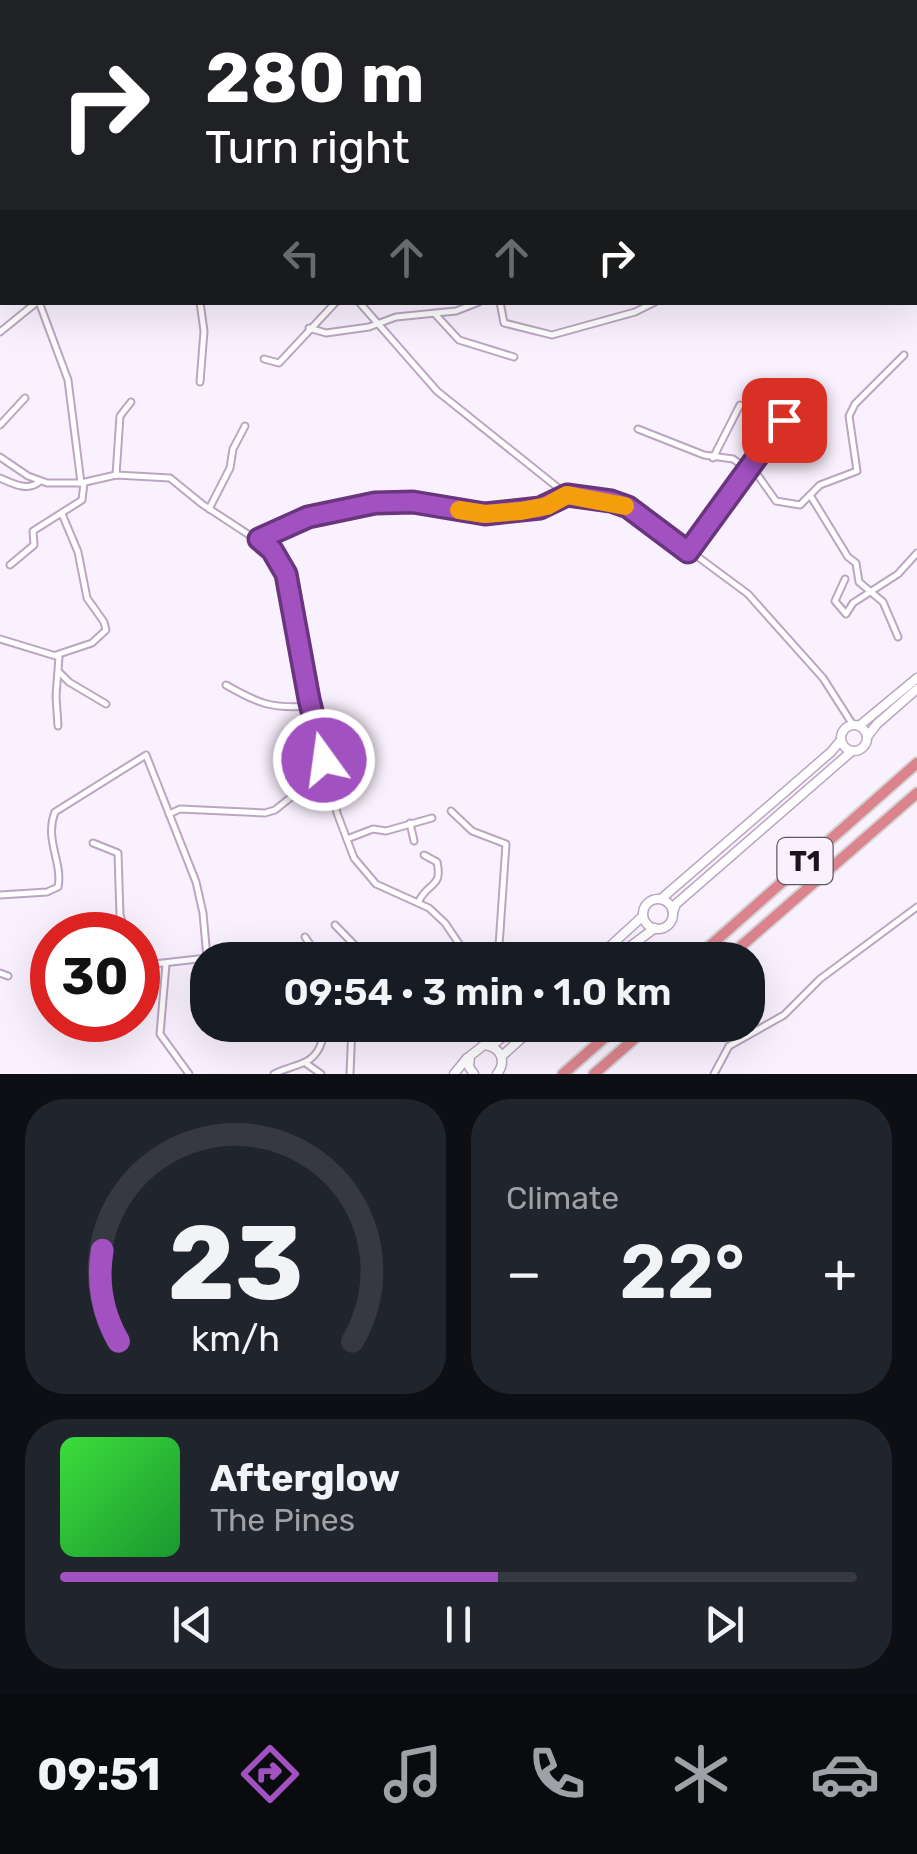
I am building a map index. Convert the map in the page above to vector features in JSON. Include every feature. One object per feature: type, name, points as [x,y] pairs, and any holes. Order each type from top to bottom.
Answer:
[{"type":"highway","name":"T1","points":[[714,942],[917,762]]},
{"type":"highway","name":"T1","points":[[746,942],[917,793]]},
{"type":"highway","points":[[563,1074],[600,1042]]},
{"type":"highway","points":[[594,1074],[631,1042]]},
{"type":"street","points":[[0,332],[34,305]]},
{"type":"street","points":[[10,565],[34,545],[33,531],[82,500],[69,384],[39,305]]},
{"type":"street","points":[[200,305],[204,331],[200,382]]},
{"type":"street","points":[[264,358],[279,363],[333,305]]},
{"type":"street","points":[[361,305],[437,391],[567,495],[628,507],[729,579],[766,611],[867,737]]},
{"type":"street","points":[[309,328],[326,333],[474,305]]},
{"type":"street","points":[[501,305],[504,323],[552,335],[649,305]]},
{"type":"street","points":[[435,314],[458,340],[514,357]]},
{"type":"street","points":[[638,429],[713,458],[733,459],[778,503],[800,505],[820,485],[857,471],[850,413],[904,355]]},
{"type":"street","points":[[0,426],[25,398]]},
{"type":"street","points":[[688,552],[784,420],[791,400]]},
{"type":"street","points":[[116,475],[120,416],[131,402]]},
{"type":"street","points":[[713,458],[740,405]]},
{"type":"street","points":[[209,509],[245,426]]},
{"type":"street","points":[[0,458],[40,481],[82,483],[116,475],[170,478],[272,550],[286,574],[310,706],[346,840],[370,880],[420,902],[458,942]]},
{"type":"street","points":[[0,478],[27,487],[40,481]]},
{"type":"street","points":[[259,539],[308,517],[375,503],[413,502],[485,514],[540,508],[567,495]]},
{"type":"street","points":[[810,496],[848,557],[856,563],[857,579],[883,602],[898,637]]},
{"type":"street","points":[[0,640],[56,655],[92,643],[106,630],[87,598],[78,552],[62,514]]},
{"type":"street","points":[[845,579],[835,602],[846,614],[853,603],[898,574],[917,552]]},
{"type":"street","points":[[56,655],[60,661],[58,726]]},
{"type":"street","points":[[59,672],[106,704]]},
{"type":"street","points":[[615,942],[643,916],[648,903],[662,899],[831,752],[844,730],[856,726],[917,678]]},
{"type":"street","points":[[226,685],[258,703],[282,708],[310,706]]},
{"type":"street","points":[[636,942],[668,924],[676,904],[852,751],[862,748],[877,724],[917,689]]},
{"type":"street","points":[[841,740],[852,751]]},
{"type":"street","points":[[0,895],[46,892],[58,887],[59,874],[51,847],[56,812],[125,770],[143,754],[148,756],[196,882],[207,958],[160,963]]},
{"type":"street","points":[[169,814],[180,809],[264,813],[275,810],[300,790],[329,783]]},
{"type":"street","points":[[451,810],[472,831],[506,844],[499,942]]},
{"type":"street","points":[[346,840],[375,828],[386,831],[432,818]]},
{"type":"street","points":[[410,823],[414,841]]},
{"type":"street","points":[[93,843],[118,853],[120,912]]},
{"type":"street","points":[[420,902],[440,874],[437,862],[424,855]]},
{"type":"street","points":[[662,899],[673,912]]},
{"type":"street","points":[[714,1074],[729,1046],[784,1015],[820,979],[917,907]]},
{"type":"street","points":[[643,916],[655,928]]},
{"type":"street","points":[[335,925],[352,942]]},
{"type":"street","points":[[305,937],[308,942]]},
{"type":"street","points":[[166,964],[160,1036],[189,1074]]},
{"type":"street","points":[[0,973],[8,976]]},
{"type":"street","points":[[274,1074],[307,1064],[322,1042]]},
{"type":"street","points":[[350,1074],[351,1042]]},
{"type":"street","points":[[454,1074],[477,1047],[497,1042]]},
{"type":"street","points":[[502,1056],[517,1042]]},
{"type":"street","points":[[492,1046],[502,1056],[497,1074]]},
{"type":"street","points":[[470,1056],[474,1074]]},
{"type":"street","points":[[307,1064],[321,1074]]},
{"type":"slow traffic","points":[[459,510],[485,514],[521,511],[547,506],[567,495],[625,506]]},
{"type":"route","points":[[324,760],[300,658],[286,574],[272,550],[259,539],[308,517],[375,503],[413,502],[485,514],[540,508],[567,495],[628,507],[688,552],[784,420]]}]
